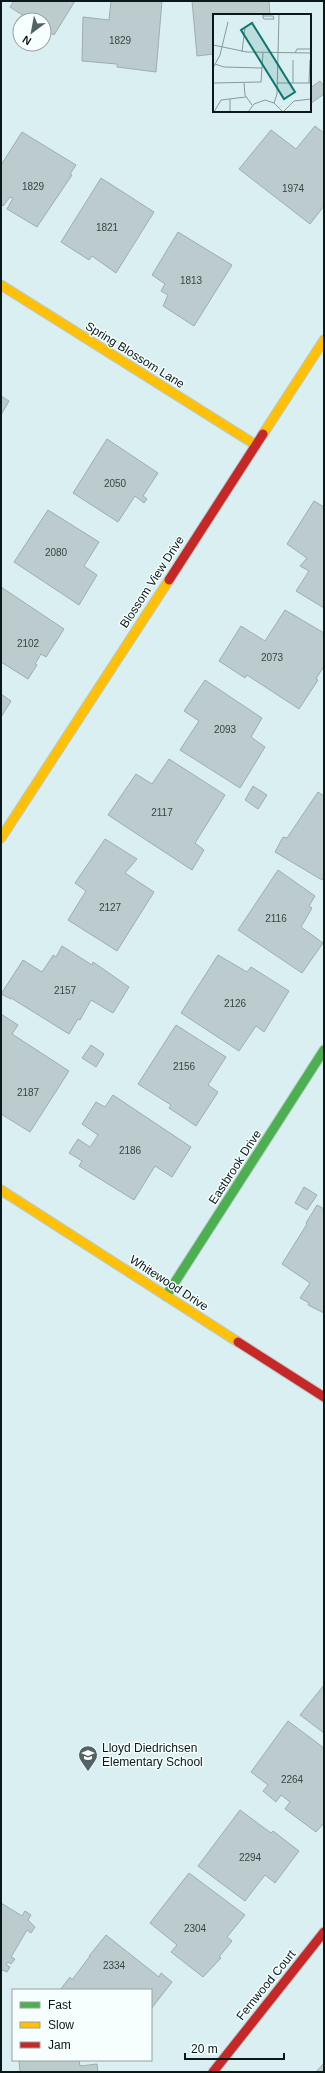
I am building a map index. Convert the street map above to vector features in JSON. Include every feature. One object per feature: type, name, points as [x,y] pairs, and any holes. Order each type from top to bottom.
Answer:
[{"type":"street","name":"Spring Blossom Lane","points":[[1,285],[256,445]]},
{"type":"street","name":"Blossom View Drive","points":[[1,838],[324,340]]},
{"type":"street","name":"Eastbrook Drive","points":[[166,1296],[324,1050]]},
{"type":"street","name":"Whitewood Drive","points":[[1,1190],[324,1397]]},
{"type":"street","name":"Fernwood Court","points":[[213,2072],[324,1932]]},
{"type":"building","points":[[14,1],[75,1],[54,35],[52,34],[52,12],[18,12],[10,7]]},
{"type":"building","points":[[111,1],[162,1],[156,72],[117,67],[117,64],[82,61],[83,17],[109,20]]},
{"type":"building","points":[[192,1],[269,1],[270,14],[213,14],[213,54],[197,56]]},
{"type":"building","points":[[320,81],[324,86],[324,94],[311,103],[311,87]]},
{"type":"building","points":[[315,126],[324,133],[324,206],[310,224],[239,169],[271,130],[296,149]]},
{"type":"building","points":[[22,132],[76,165],[70,174],[72,175],[37,227],[7,209],[13,198],[10,197],[3,206],[1,204],[1,165]]},
{"type":"building","points":[[101,178],[154,212],[116,273],[92,256],[89,260],[61,242]]},
{"type":"building","points":[[178,232],[232,265],[194,326],[163,306],[168,295],[161,291],[165,284],[152,275]]},
{"type":"building","points":[[1,396],[9,401],[1,415]]},
{"type":"building","points":[[107,439],[158,473],[143,496],[147,499],[144,503],[135,496],[118,522],[73,493]]},
{"type":"building","points":[[314,501],[324,507],[324,608],[296,591],[309,571],[300,566],[307,558],[287,544]]},
{"type":"building","points":[[48,510],[99,542],[84,566],[97,575],[79,605],[14,562]]},
{"type":"building","points":[[1,587],[64,629],[46,657],[41,654],[35,664],[37,665],[28,679],[1,662]]},
{"type":"building","points":[[285,610],[324,633],[324,666],[316,679],[318,680],[299,709],[247,675],[245,678],[219,661],[241,626],[265,641]]},
{"type":"building","points":[[205,680],[262,718],[251,737],[265,747],[240,788],[180,750],[199,721],[184,711]]},
{"type":"building","points":[[1,694],[11,701],[1,717]]},
{"type":"building","points":[[169,759],[225,795],[195,843],[204,850],[192,870],[108,815],[136,774],[152,784]]},
{"type":"building","points":[[253,786],[267,795],[258,809],[245,800]]},
{"type":"building","points":[[318,792],[324,796],[324,876],[322,880],[275,852],[283,837],[287,838]]},
{"type":"building","points":[[105,839],[137,859],[125,873],[154,892],[117,951],[68,920],[86,891],[75,883]]},
{"type":"building","points":[[278,870],[315,896],[309,906],[312,908],[301,927],[323,943],[302,973],[238,930]]},
{"type":"building","points":[[62,946],[92,965],[93,962],[129,987],[113,1013],[91,1000],[80,1020],[78,1019],[69,1034],[11,998],[1,994],[23,960],[42,972],[53,955],[56,957]]},
{"type":"building","points":[[218,955],[247,972],[251,967],[289,991],[264,1032],[256,1026],[239,1051],[181,1013]]},
{"type":"building","points":[[1,1014],[18,1025],[12,1034],[69,1071],[30,1132],[1,1114]]},
{"type":"building","points":[[176,1025],[226,1057],[208,1085],[218,1092],[196,1126],[169,1108],[171,1105],[138,1084]]},
{"type":"building","points":[[91,1045],[104,1054],[96,1067],[82,1058]]},
{"type":"building","points":[[113,1095],[191,1147],[172,1177],[155,1166],[134,1200],[79,1166],[82,1161],[69,1153],[78,1139],[90,1147],[98,1135],[82,1124],[96,1102],[105,1107]]},
{"type":"building","points":[[304,1187],[317,1195],[307,1210],[295,1203]]},
{"type":"building","points":[[317,1205],[324,1209],[324,1313],[308,1305],[309,1303],[300,1298],[310,1283],[282,1264]]},
{"type":"building","points":[[324,1685],[324,1733],[300,1715]]},
{"type":"building","points":[[288,1721],[324,1748],[324,1823],[316,1832],[285,1809],[290,1802],[281,1795],[276,1802],[263,1791],[268,1785],[251,1772]]},
{"type":"building","points":[[240,1810],[271,1833],[273,1831],[299,1851],[275,1883],[265,1875],[245,1901],[198,1866]]},
{"type":"building","points":[[189,1873],[245,1915],[227,1937],[232,1941],[219,1957],[221,1958],[203,1977],[171,1952],[177,1945],[150,1923]]},
{"type":"building","points":[[1,1903],[22,1916],[25,1911],[31,1915],[28,1920],[35,1927],[31,1933],[27,1930],[11,1957],[15,1959],[11,1964],[8,1962],[6,1965],[10,1967],[7,1972],[3,1970],[1,1972]]},
{"type":"building","points":[[106,1935],[159,1977],[161,1973],[172,1982],[152,2008],[152,1989],[61,1989],[70,1977],[72,1980]]},
{"type":"building","points":[[19,2061],[79,2061],[80,2066],[97,2064],[98,2072],[20,2072]]},
{"type":"building","points":[[324,2063],[324,2072],[316,2072]]},
{"type":"traffic: fast","points":[[166,1296],[324,1050]]},
{"type":"traffic: slow","points":[[1,285],[256,445]]},
{"type":"traffic: slow","points":[[263,434],[324,340]]},
{"type":"traffic: slow","points":[[1,838],[169,580]]},
{"type":"traffic: slow","points":[[1,1190],[238,1342]]},
{"type":"traffic: jam","points":[[169,580],[263,434]]},
{"type":"traffic: jam","points":[[238,1342],[324,1397]]},
{"type":"traffic: jam","points":[[213,2072],[324,1932]]},
{"type":"place","name":"Lloyd Diedrichsen Elementary School","points":[[88,1772]]}]
